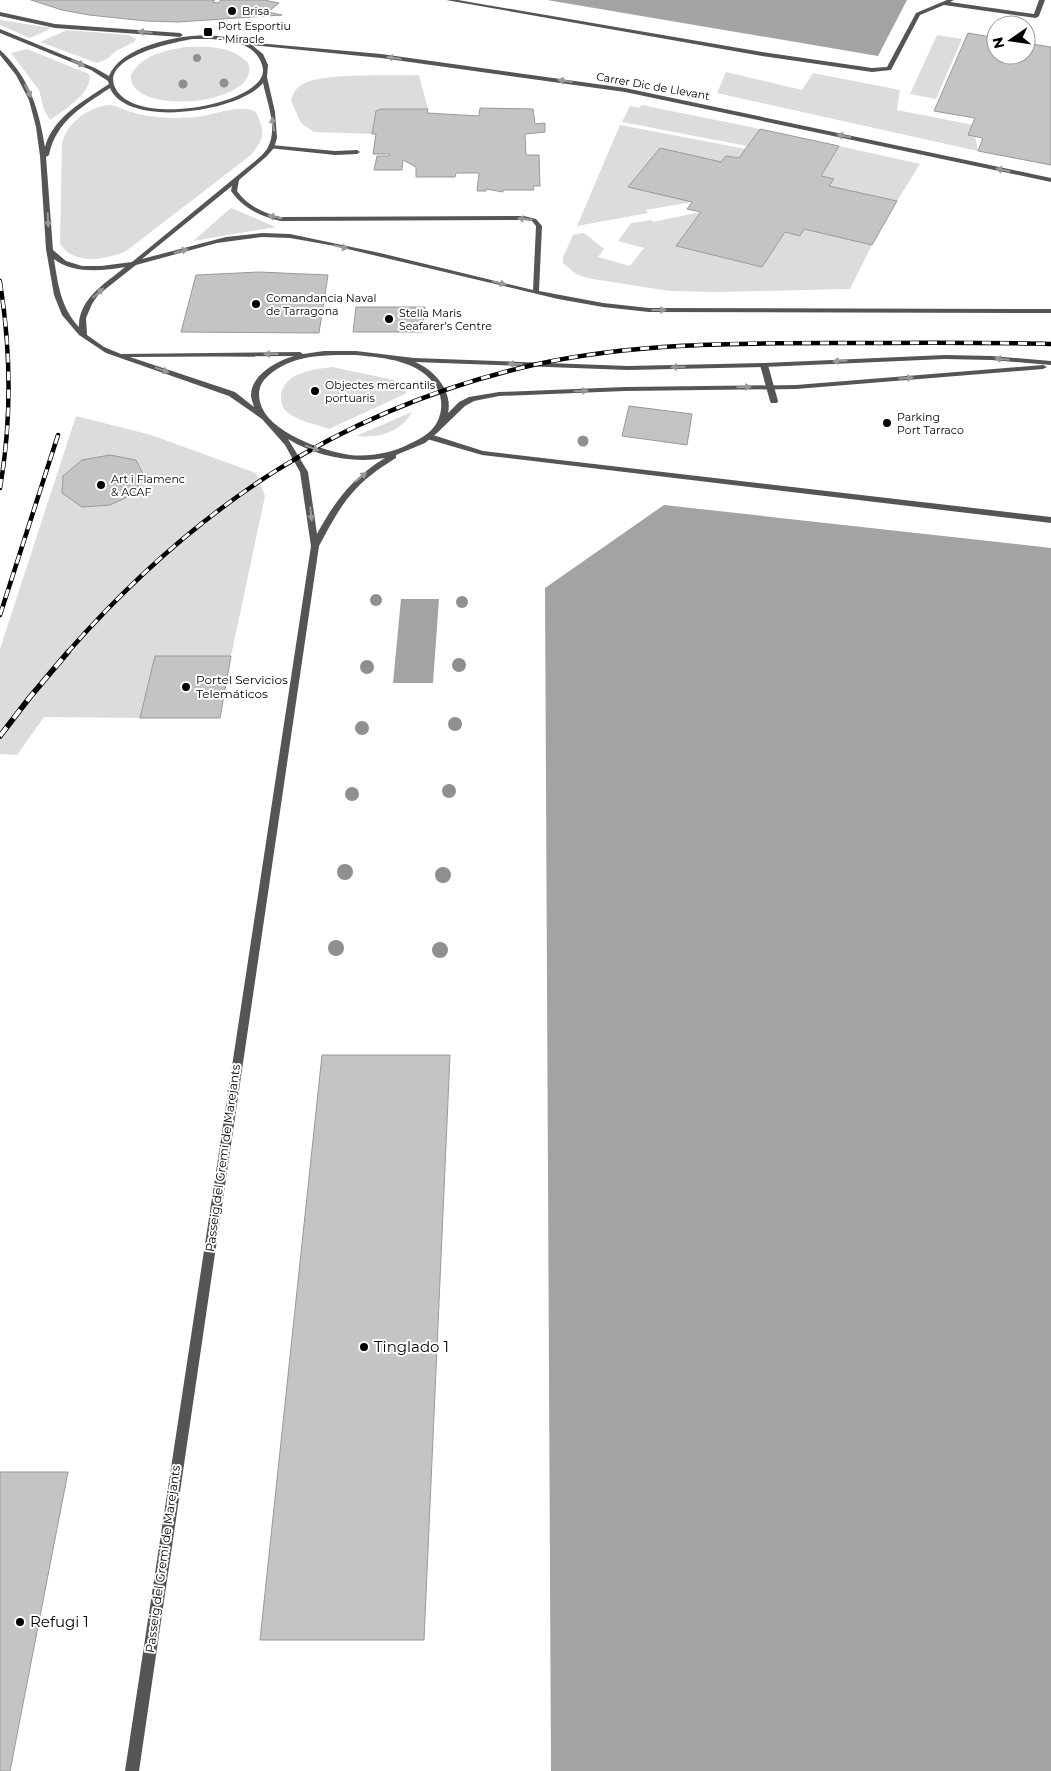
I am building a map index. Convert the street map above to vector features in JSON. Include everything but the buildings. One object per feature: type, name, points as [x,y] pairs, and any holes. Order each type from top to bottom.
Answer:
[{"type":"street","points":[[449,0],[742,51],[872,70],[889,69],[918,14],[951,0]]},
{"type":"street","points":[[944,3],[1036,16],[1042,0]]},
{"type":"street","points":[[0,14],[55,26],[194,36]]},
{"type":"street","points":[[0,31],[93,69],[111,82],[117,94],[134,104],[147,108],[179,111],[207,108],[236,100],[256,88],[264,78],[267,69],[260,53],[246,43]]},
{"type":"street","points":[[194,36],[162,42],[124,60],[114,70],[111,82],[57,127],[47,145],[45,171],[49,249],[59,304],[62,311],[92,343],[116,355],[232,394],[270,424],[297,442],[344,456],[364,458],[401,452],[430,437],[462,404],[472,399],[499,394],[625,389],[796,387],[1051,365]]},
{"type":"street","name":"Carrer Dic de Llevant","points":[[194,36],[381,56],[625,90],[1051,180]]},
{"type":"street","points":[[0,52],[21,77],[32,100],[45,171]]},
{"type":"street","points":[[84,336],[82,318],[89,302],[134,262],[236,180],[264,156],[271,147],[274,139],[274,128],[264,78]]},
{"type":"street","points":[[271,147],[335,153],[356,152]]},
{"type":"street","points":[[236,180],[234,191],[246,206],[281,219],[524,218],[534,220],[539,226],[536,292]]},
{"type":"street","points":[[49,249],[58,259],[76,266],[100,267],[134,262],[231,239],[264,235],[290,236],[589,303],[649,310],[1051,311]]},
{"type":"street","points":[[116,355],[356,353],[423,360],[628,368],[764,365],[945,356],[991,358],[1051,365]]},
{"type":"street","points":[[262,417],[256,408],[254,398],[262,379],[282,364],[295,358],[319,354]]},
{"type":"street","points":[[387,357],[417,365],[438,384],[445,399],[444,416],[438,427]]},
{"type":"street","points":[[764,365],[774,401]]},
{"type":"street","name":"Passeig del Gremi de Marejants","points":[[132,1771],[315,546],[304,472],[288,444],[270,424]]},
{"type":"street","points":[[430,437],[482,453],[1051,520]]},
{"type":"street","name":"Passeig del Gremi de Marejants","points":[[315,546],[337,504],[352,485],[374,467],[401,452]]},
{"type":"shaded area","points":[[547,0],[907,0],[878,56]]},
{"type":"shaded area","points":[[0,20],[52,28],[30,38],[0,25]]},
{"type":"shaded area","points":[[67,30],[129,35],[136,39],[107,59],[97,63],[40,42]]},
{"type":"shaded area","points":[[937,35],[962,39],[936,99],[910,94]]},
{"type":"shaded area","points":[[186,47],[211,47],[235,53],[248,63],[247,77],[236,89],[217,97],[194,101],[170,101],[150,97],[136,89],[131,75],[135,68],[148,58],[162,52]]},
{"type":"shaded area","points":[[27,49],[89,74],[90,80],[83,94],[50,120],[44,110],[39,90],[11,53]]},
{"type":"shaded area","points":[[726,72],[802,90],[813,73],[900,90],[897,110],[973,125],[978,151],[717,93]]},
{"type":"shaded area","points":[[419,75],[428,109],[381,109],[376,111],[372,134],[314,132],[301,123],[291,101],[294,92],[301,85],[324,78]]},
{"type":"shaded area","points":[[109,105],[139,114],[171,118],[196,117],[235,109],[250,110],[256,112],[261,125],[262,135],[259,144],[251,155],[126,251],[109,257],[81,258],[65,250],[60,243],[62,143],[68,129],[80,117],[101,106]]},
{"type":"shaded area","points":[[642,105],[760,129],[747,146],[622,122],[630,106],[639,108]]},
{"type":"shaded area","points":[[620,125],[746,149],[739,158],[726,156],[721,162],[660,148],[629,186],[692,202],[646,210],[648,213],[577,226]]},
{"type":"shaded area","points":[[839,146],[920,164],[897,201],[829,186],[834,179],[821,176]]},
{"type":"shaded area","points":[[231,208],[276,227],[193,241]]},
{"type":"shaded area","points":[[701,212],[677,247],[762,267],[785,232],[799,236],[804,229],[872,245],[850,289],[718,292],[669,291],[587,278],[576,274],[563,263],[563,257],[573,235],[584,233],[604,249],[598,257],[630,266],[644,248],[618,241],[631,223],[652,220],[653,222]]},
{"type":"shaded area","points":[[332,367],[394,380],[407,393],[329,429],[301,420],[286,411],[282,404],[281,396],[287,382],[293,377],[308,371]]},
{"type":"shaded area","points":[[412,412],[401,425],[388,433],[373,436],[356,436]]},
{"type":"shaded area","points":[[76,416],[151,435],[256,473],[265,496],[231,656],[155,656],[140,718],[44,717],[17,755],[0,754],[0,649]]},
{"type":"shaded area","points":[[664,505],[1051,548],[1051,1771],[551,1771],[545,588]]},
{"type":"shaded area","points":[[401,599],[439,599],[433,683],[393,683]]},
{"type":"railway","points":[[0,282],[4,308],[9,385],[7,436],[0,488]]},
{"type":"railway","points":[[67,653],[116,600],[167,552],[221,509],[276,470],[335,437],[397,408],[463,384],[533,365],[608,352],[645,348],[797,343],[1051,344]]},
{"type":"railway","points":[[0,615],[58,435]]},
{"type":"railway","points":[[0,736],[68,652]]},
{"type":"place","name":"Brisa","points":[[232,11]]},
{"type":"place","name":"Port Esportiu - Miracle","points":[[208,32]]},
{"type":"place","name":"Comandancia Naval de Tarragona","points":[[256,304]]},
{"type":"place","name":"Stella Maris Seafarer’s Centre","points":[[389,319]]},
{"type":"place","name":"Objectes mercantils portuaris","points":[[315,391]]},
{"type":"place","name":"Parking Port Tarraco","points":[[887,423]]},
{"type":"place","name":"Art i Flamenc & ACAF","points":[[101,485]]},
{"type":"place","name":"Portel Servicios Telemáticos","points":[[186,687]]},
{"type":"place","name":"Tinglado 1","points":[[364,1347]]},
{"type":"place","name":"Refugi 1","points":[[20,1622]]}]
